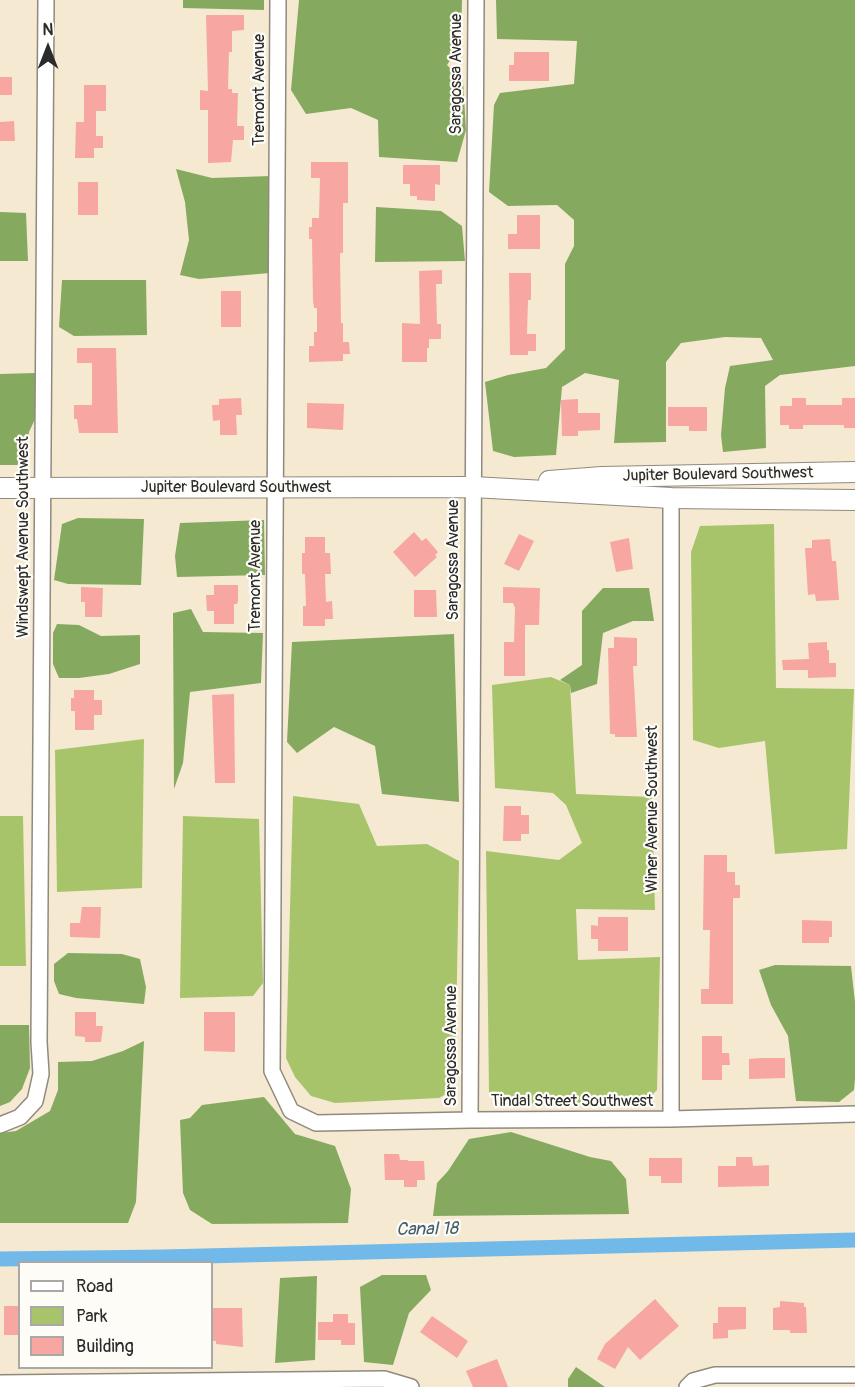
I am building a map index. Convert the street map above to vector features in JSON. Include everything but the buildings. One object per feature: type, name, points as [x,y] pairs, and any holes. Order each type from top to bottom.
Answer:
[{"type":"street","name":"Windswept Avenue Southwest","points":[[0,1125],[20,1117],[35,1101],[41,1074],[39,1031],[46,0]]},
{"type":"street","name":"Tremont Avenue","points":[[278,0],[272,1071],[291,1111]]},
{"type":"street","name":"Saragossa Avenue","points":[[470,1120],[476,0]]},
{"type":"street","name":"Jupiter Boulevard Southwest","points":[[473,487],[602,477],[855,472]]},
{"type":"street","name":"Jupiter Boulevard Southwest","points":[[0,488],[473,487],[671,498],[855,500]]},
{"type":"street","name":"Winer Avenue Southwest","points":[[671,498],[672,1119]]},
{"type":"street","name":"Tindal Street Southwest","points":[[291,1111],[316,1123],[672,1119],[855,1114]]},
{"type":"street","points":[[687,1387],[693,1381],[714,1375],[855,1375]]},
{"type":"street","points":[[0,1383],[239,1384],[384,1379],[411,1387]]},
{"type":"green space","points":[[183,0],[264,0],[264,10],[183,8]]},
{"type":"green space","points":[[299,0],[462,0],[461,43],[447,65],[463,81],[466,130],[457,162],[379,157],[378,120],[351,108],[306,114],[291,90]]},
{"type":"green space","points":[[496,0],[855,0],[855,366],[780,375],[765,386],[766,448],[723,452],[721,435],[725,388],[730,366],[773,360],[761,338],[725,337],[681,343],[666,362],[666,442],[614,443],[619,380],[585,373],[562,387],[556,455],[514,457],[493,451],[485,382],[546,368],[565,349],[565,264],[574,246],[574,220],[557,205],[508,206],[489,192],[494,105],[500,93],[574,84],[577,41],[497,39]]},
{"type":"green space","points":[[176,169],[212,178],[271,176],[270,273],[199,279],[180,275],[189,240],[185,202]]},
{"type":"green space","points":[[376,207],[441,211],[462,226],[465,261],[375,262]]},
{"type":"green space","points":[[0,212],[26,213],[28,261],[0,261]]},
{"type":"green space","points":[[62,280],[146,280],[147,335],[74,336],[59,327]]},
{"type":"green space","points":[[35,373],[36,417],[29,432],[26,458],[17,465],[0,465],[0,374]]},
{"type":"green space","points":[[78,518],[144,519],[141,585],[68,584],[54,580],[62,524]]},
{"type":"green space","points":[[264,520],[265,575],[177,577],[175,556],[180,523]]},
{"type":"green space","points":[[774,524],[776,688],[854,689],[847,849],[775,854],[765,741],[719,748],[693,740],[691,552],[700,526]]},
{"type":"green space","points":[[603,588],[649,588],[654,621],[633,621],[603,633],[597,684],[571,693],[570,685],[560,680],[582,665],[582,611]]},
{"type":"green space","points":[[191,609],[203,632],[263,633],[261,683],[190,692],[183,763],[174,789],[173,613]]},
{"type":"green space","points":[[57,624],[79,625],[101,636],[140,635],[140,664],[109,674],[59,678],[53,664],[53,633]]},
{"type":"green space","points":[[454,634],[459,802],[382,794],[375,746],[334,727],[297,753],[287,742],[292,642]]},
{"type":"green space","points":[[551,677],[570,685],[576,794],[652,797],[655,910],[576,909],[578,960],[660,957],[657,1090],[645,1102],[506,1104],[489,1092],[486,851],[559,860],[582,843],[566,805],[553,793],[495,788],[492,685]]},
{"type":"green space","points":[[144,739],[142,888],[57,892],[55,750]]},
{"type":"green space","points":[[293,796],[359,804],[377,846],[427,844],[459,861],[455,1089],[439,1098],[335,1103],[311,1096],[295,1077],[286,1058]]},
{"type":"green space","points":[[0,816],[23,816],[26,966],[0,966]]},
{"type":"green space","points":[[183,816],[259,819],[263,983],[253,996],[180,998]]},
{"type":"green space","points":[[68,953],[122,954],[140,959],[146,987],[144,1004],[76,998],[59,994],[54,981],[54,964]]},
{"type":"green space","points":[[775,965],[851,966],[855,1002],[855,1079],[854,1090],[839,1102],[796,1101],[788,1036],[771,1005],[759,970]]},
{"type":"green space","points":[[0,1025],[29,1025],[30,1068],[22,1089],[10,1102],[0,1106]]},
{"type":"green space","points":[[144,1041],[136,1202],[128,1223],[0,1223],[0,1133],[16,1131],[50,1111],[58,1090],[58,1062],[92,1061]]},
{"type":"green space","points":[[264,1097],[295,1134],[335,1146],[351,1189],[348,1223],[212,1224],[190,1210],[183,1193],[180,1120],[190,1118],[202,1105]]},
{"type":"green space","points":[[511,1132],[590,1157],[611,1161],[626,1179],[629,1214],[433,1216],[437,1183],[448,1171],[469,1139]]},
{"type":"green space","points":[[382,1275],[426,1275],[431,1290],[409,1313],[393,1365],[364,1362],[360,1287]]},
{"type":"green space","points":[[317,1276],[315,1360],[275,1363],[280,1278]]},
{"type":"green space","points":[[576,1367],[605,1387],[568,1387],[568,1379]]},
{"type":"waterway","name":"Canal 18","points":[[0,1259],[855,1240]]}]
